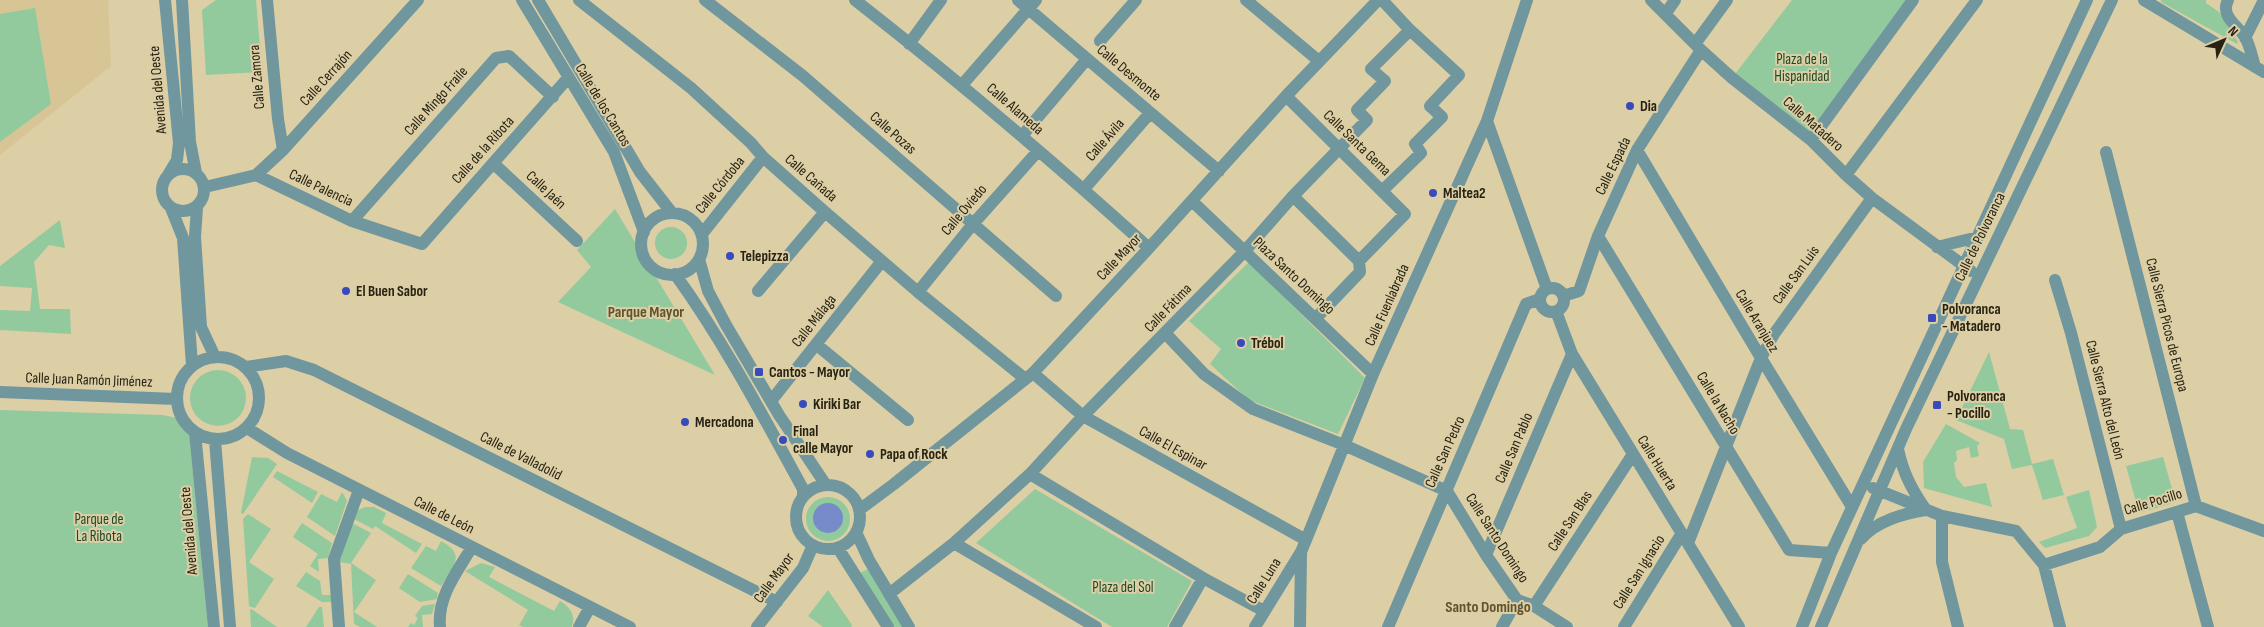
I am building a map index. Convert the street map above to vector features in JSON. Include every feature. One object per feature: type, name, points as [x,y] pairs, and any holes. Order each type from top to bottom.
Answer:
[{"type":"street","name":"Avenida del Oeste","points":[[166,0],[179,142],[176,160],[168,175]]},
{"type":"street","name":"Avenida del Oeste","points":[[182,0],[190,142],[196,173]]},
{"type":"street","name":"Calle Zamora","points":[[268,0],[278,120],[283,150]]},
{"type":"street","name":"Calle Cerrajón","points":[[256,175],[283,150],[418,0]]},
{"type":"street","name":"Calle de los Cantos","points":[[522,0],[614,152],[644,232]]},
{"type":"street","name":"Calle de los Cantos","points":[[538,0],[640,172],[672,213]]},
{"type":"street","name":"Calle Cañada","points":[[579,0],[691,88],[751,143],[763,157],[918,292],[1028,375]]},
{"type":"street","name":"Calle Pozas","points":[[704,0],[803,76],[1056,296]]},
{"type":"street","name":"Calle Alameda","points":[[855,0],[962,85],[1084,189],[1149,248]]},
{"type":"street","points":[[909,44],[941,0]]},
{"type":"street","name":"Calle Desmonte","points":[[1018,0],[1032,4],[1087,59],[1219,170]]},
{"type":"street","points":[[1100,41],[1136,0]]},
{"type":"street","points":[[1246,0],[1319,61]]},
{"type":"street","name":"Calle Mayor","points":[[859,510],[894,484],[1028,375],[1149,248],[1286,96],[1378,0]]},
{"type":"street","points":[[1382,0],[1410,30],[1459,75],[1430,106],[1442,117],[1415,144],[1421,152],[1383,190]]},
{"type":"street","name":"Calle Fuenlabrada","points":[[1300,627],[1301,552],[1373,374],[1487,121],[1527,0]]},
{"type":"street","name":"Calle Matadero","points":[[1651,0],[1732,78],[1811,140],[1872,198],[1979,276]]},
{"type":"street","points":[[1666,13],[1675,0]]},
{"type":"street","name":"Calle Espada","points":[[1563,296],[1579,290],[1598,236],[1637,150],[1727,0]]},
{"type":"street","points":[[1811,140],[1913,0]]},
{"type":"street","points":[[1846,175],[1977,0]]},
{"type":"street","name":"Calle de Polvoranca","points":[[1802,627],[1831,553],[2086,0]]},
{"type":"street","name":"Calle de Polvoranca","points":[[1821,627],[1898,449],[2112,0]]},
{"type":"street","points":[[2144,0],[2260,70]]},
{"type":"street","points":[[2228,0],[2226,5],[2228,18],[2245,38],[2260,70]]},
{"type":"street","points":[[2245,38],[2264,0]]},
{"type":"street","points":[[962,85],[1032,4]]},
{"type":"street","name":"Calle Fátima","points":[[889,594],[954,543],[1030,474],[1083,416],[1166,334],[1244,252],[1338,148],[1367,120],[1358,110],[1385,81],[1371,69],[1410,30]]},
{"type":"street","name":"Calle Mingo Fraile","points":[[352,220],[496,58],[509,56],[553,97]]},
{"type":"street","points":[[1022,136],[1087,59]]},
{"type":"street","name":"Calle de la Ribota","points":[[422,244],[568,78]]},
{"type":"street","name":"Calle Santa Gema","points":[[1286,96],[1383,190],[1405,214],[1359,261]]},
{"type":"street","name":"Calle Ávila","points":[[1084,189],[1150,113]]},
{"type":"street","points":[[1487,121],[1543,294],[1542,307],[1547,311],[1556,311],[1562,307],[1563,296],[1556,289],[1543,294]]},
{"type":"street","name":"Calle Aranjuez","points":[[1637,150],[1760,358],[1852,507]]},
{"type":"street","name":"Calle Oviedo","points":[[918,292],[973,224],[1038,151]]},
{"type":"street","name":"Calle Sierra Picos de Europa","points":[[2106,152],[2196,506]]},
{"type":"street","name":"Calle Córdoba","points":[[702,234],[763,157]]},
{"type":"street","name":"Calle Jaén","points":[[493,163],[577,241]]},
{"type":"street","points":[[171,208],[184,212],[197,207],[202,201],[204,187],[196,173],[186,169],[176,170],[168,175],[163,183],[162,192],[165,201],[171,208],[183,238],[192,365]]},
{"type":"street","points":[[204,187],[256,175]]},
{"type":"street","name":"Calle Palencia","points":[[256,175],[352,220],[422,244]]},
{"type":"street","points":[[1293,196],[1359,261],[1360,272],[1316,318]]},
{"type":"street","name":"Calle San Luis","points":[[1685,538],[1726,448],[1760,358],[1774,334],[1872,198]]},
{"type":"street","name":"Plaza Santo Domingo","points":[[1192,201],[1373,374]]},
{"type":"street","points":[[197,207],[195,237],[202,327],[215,356]]},
{"type":"street","points":[[758,291],[825,212]]},
{"type":"street","points":[[672,213],[690,218],[702,234],[703,242],[699,259],[693,267],[676,274],[660,272],[646,260],[642,242],[644,232],[655,218],[672,213]]},
{"type":"street","name":"Calle la Nacho","points":[[1598,236],[1789,550],[1831,553]]},
{"type":"street","points":[[1937,247],[1978,236]]},
{"type":"street","points":[[699,259],[708,292],[726,325],[771,401],[826,485]]},
{"type":"street","name":"Calle Málaga","points":[[771,401],[882,261]]},
{"type":"street","points":[[676,274],[757,406],[803,489],[804,497]]},
{"type":"street","name":"Calle Sierra Alto del León","points":[[2055,280],[2121,529]]},
{"type":"street","name":"Calle San Pedro","points":[[1388,627],[1526,304],[1543,294]]},
{"type":"street","name":"Calle Huerta","points":[[1556,311],[1572,354],[1739,627]]},
{"type":"street","points":[[1166,334],[1204,374],[1254,410],[1344,445]]},
{"type":"street","points":[[817,345],[908,420]]},
{"type":"street","name":"Calle San Pablo","points":[[1486,555],[1572,354]]},
{"type":"street","points":[[215,356],[236,361],[246,367],[254,378],[259,398],[255,417],[247,428],[227,439],[215,440],[195,433],[185,424],[179,412],[176,399],[178,386],[184,374],[192,365],[203,359],[215,356]]},
{"type":"street","name":"Calle de Valladolid","points":[[246,367],[286,360],[314,370],[777,602]]},
{"type":"street","name":"Calle El Espinar","points":[[1028,375],[1083,416],[1306,540]]},
{"type":"street","name":"Calle Juan Ramón Jiménez","points":[[0,392],[176,399]]},
{"type":"street","name":"Calle de León","points":[[247,428],[286,453],[630,627]]},
{"type":"street","name":"Avenida del Oeste","points":[[195,433],[214,627]]},
{"type":"street","points":[[215,440],[230,627]]},
{"type":"street","name":"Calle Santo Domingo","points":[[1344,445],[1447,491],[1486,555],[1517,600],[1534,606],[1567,627]]},
{"type":"street","points":[[1898,449],[1902,469],[1911,488],[1926,510]]},
{"type":"street","name":"Calle San Blas","points":[[1534,606],[1633,454]]},
{"type":"street","points":[[1030,474],[1203,578],[1264,611]]},
{"type":"street","points":[[1863,484],[1942,516],[2016,531],[2044,565],[2060,627]]},
{"type":"street","points":[[826,485],[844,490],[851,495],[859,510],[860,518],[856,532],[845,544],[838,548],[821,548],[812,545],[805,539],[796,521],[797,510],[804,497],[816,488],[826,485]]},
{"type":"street","points":[[339,627],[334,559],[359,490]]},
{"type":"street","name":"Calle Pocillo","points":[[2044,565],[2100,547],[2121,529],[2196,506],[2264,531]]},
{"type":"street","points":[[1857,544],[1865,535],[1888,521],[1912,512],[1926,510]]},
{"type":"street","points":[[2177,512],[2208,627]]},
{"type":"street","points":[[1942,516],[1942,562],[1958,627]]},
{"type":"street","points":[[856,532],[889,594],[910,627]]},
{"type":"street","name":"Calle San Ignacio","points":[[1624,627],[1685,538]]},
{"type":"street","points":[[954,543],[1096,627]]},
{"type":"street","name":"Calle Mayor","points":[[758,627],[803,568],[812,545]]},
{"type":"street","points":[[440,627],[439,613],[444,596],[472,547]]},
{"type":"street","points":[[838,548],[888,627]]},
{"type":"street","name":"Calle Luna","points":[[1255,627],[1301,552]]},
{"type":"street","points":[[1175,627],[1203,578]]},
{"type":"street","points":[[1502,627],[1517,600]]},
{"type":"street","points":[[580,627],[590,607]]},
{"type":"shaded area","points":[[0,0],[108,0],[111,66],[0,155]]},
{"type":"green space","points":[[216,0],[256,0],[262,72],[206,75],[202,10]]},
{"type":"green space","name":"Plaza de la Hispanidad","points":[[1792,0],[1913,0],[1811,140],[1732,78]]},
{"type":"green space","points":[[2161,0],[2206,0],[2206,3],[2219,12],[2238,42],[2237,44],[2161,2]]},
{"type":"green space","points":[[35,8],[51,104],[0,142],[0,14]]},
{"type":"green space","points":[[615,209],[715,375],[558,302],[591,267],[577,250]]},
{"type":"green space","points":[[60,220],[65,248],[49,245],[34,262],[40,309],[70,309],[71,334],[0,330],[0,310],[30,311],[32,288],[0,286],[0,266]]},
{"type":"green space","points":[[671,227],[677,228],[682,232],[686,237],[686,249],[682,254],[677,258],[671,259],[665,258],[660,254],[656,249],[655,243],[656,237],[660,232],[665,228]]},
{"type":"green space","points":[[1249,262],[1365,378],[1338,434],[1249,400],[1210,364],[1221,349],[1189,321]]},
{"type":"green space","points":[[1989,352],[2010,429],[2023,430],[2032,464],[2053,459],[2064,495],[2043,500],[2032,465],[2012,469],[2004,439],[1956,420]]},
{"type":"green space","points":[[218,370],[229,372],[238,378],[244,387],[246,398],[244,409],[238,418],[229,424],[218,426],[207,424],[198,418],[192,409],[190,398],[192,387],[198,378],[207,372]]},
{"type":"green space","name":"Parque de La Ribota","points":[[0,410],[163,415],[177,418],[189,433],[208,627],[0,627]]},
{"type":"green space","points":[[1946,424],[1980,443],[1977,446],[1979,456],[1971,458],[1969,447],[1956,451],[1957,460],[1954,463],[1956,477],[1964,487],[1986,483],[1992,507],[1924,488],[1923,462]]},
{"type":"green space","points":[[252,457],[268,458],[277,464],[243,514],[241,513]]},
{"type":"green space","points":[[2163,457],[2175,499],[2170,504],[2139,513],[2126,466]]},
{"type":"green space","points":[[277,471],[318,492],[312,503],[273,477]]},
{"type":"green space","name":"Plaza del Sol","points":[[1035,489],[1192,581],[1167,627],[1112,627],[976,543]]},
{"type":"green space","points":[[2089,490],[2097,527],[2089,536],[2045,548],[2039,542],[2077,528],[2066,497]]},
{"type":"green space","points":[[342,492],[347,501],[335,536],[307,517],[321,494],[337,502]]},
{"type":"green space","points":[[828,497],[840,501],[846,507],[850,519],[846,531],[840,537],[828,541],[816,537],[810,531],[806,519],[810,507],[816,501]]},
{"type":"green space","points":[[365,507],[374,507],[386,513],[382,523],[422,544],[416,553],[375,526],[373,529],[354,519],[358,510]]},
{"type":"green space","points":[[248,514],[271,529],[249,562],[274,579],[255,608],[249,606],[243,519]]},
{"type":"green space","points":[[302,523],[332,543],[328,558],[318,559],[319,572],[310,566],[318,554],[293,537]]},
{"type":"green space","points":[[352,523],[371,533],[351,563],[376,580],[354,612],[377,627],[360,627],[354,624],[351,564],[339,562]]},
{"type":"green space","points":[[441,541],[454,551],[456,556],[453,567],[441,586],[411,568],[426,546],[436,551]]},
{"type":"green space","points":[[481,563],[495,567],[489,577],[554,611],[560,601],[564,603],[573,615],[572,627],[523,627],[519,625],[528,610],[465,571]]},
{"type":"green space","points":[[870,568],[906,627],[893,627],[860,573]]},
{"type":"green space","points":[[306,572],[320,581],[322,595],[331,595],[331,602],[322,602],[296,586]]},
{"type":"green space","points":[[408,574],[438,593],[437,599],[420,602],[399,588]]},
{"type":"green space","points":[[828,590],[852,625],[851,627],[823,627],[808,616]]},
{"type":"green space","points":[[435,604],[432,614],[422,615],[423,627],[408,627],[411,623],[414,625],[418,618],[415,616],[422,606]]},
{"type":"green space","points":[[319,607],[322,607],[324,627],[306,627]]},
{"type":"green space","points":[[250,609],[253,610],[277,627],[251,627]]},
{"type":"water","points":[[828,503],[839,507],[843,518],[839,529],[828,533],[817,529],[813,518],[817,507]]},
{"type":"place","name":"Dia","points":[[1630,106]]},
{"type":"place","name":"Maltea2","points":[[1433,193]]},
{"type":"place","name":"Telepizza","points":[[730,256]]},
{"type":"place","name":"El Buen Sabor","points":[[346,291]]},
{"type":"place","name":"Polvoranca - Matadero","points":[[1932,318]]},
{"type":"place","name":"Trébol","points":[[1241,343]]},
{"type":"place","name":"Cantos - Mayor","points":[[759,372]]},
{"type":"place","name":"Kiriki Bar","points":[[803,404]]},
{"type":"place","name":"Polvoranca - Pocillo","points":[[1937,405]]},
{"type":"place","name":"Mercadona","points":[[685,422]]},
{"type":"place","name":"Final calle Mayor","points":[[783,440]]},
{"type":"place","name":"Papa of Rock","points":[[870,454]]},
{"type":"district","name":"Parque Mayor","points":[[646,312]]},
{"type":"district","name":"Santo Domingo","points":[[1488,607]]}]
